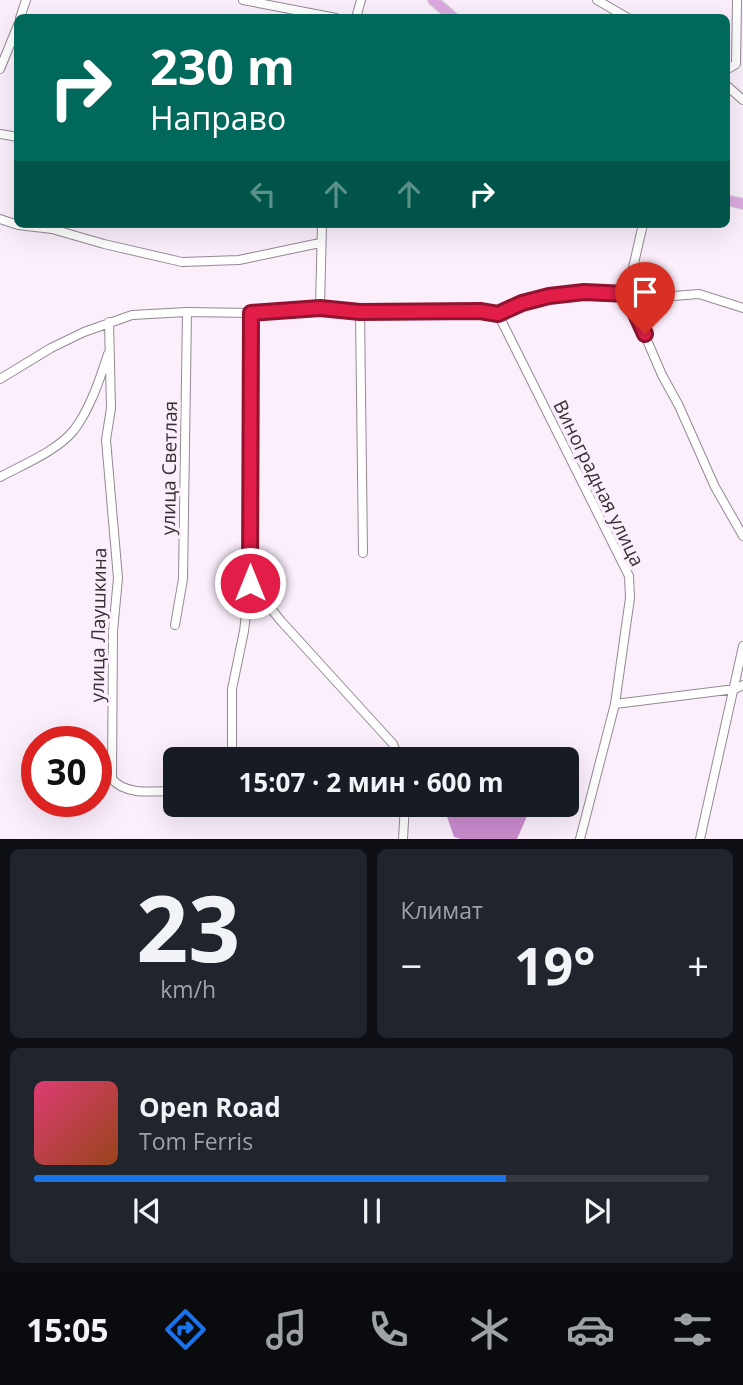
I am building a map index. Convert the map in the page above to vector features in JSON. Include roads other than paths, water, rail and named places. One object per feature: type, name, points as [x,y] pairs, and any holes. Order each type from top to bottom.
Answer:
[{"type":"main road","points":[[433,0],[449,14]]},
{"type":"street","points":[[243,0],[315,14]]},
{"type":"street","points":[[597,0],[621,14]]},
{"type":"street","points":[[730,68],[736,64],[737,0]]},
{"type":"street","points":[[0,69],[14,47]]},
{"type":"street","points":[[44,228],[182,262],[239,260],[320,243]]},
{"type":"street","points":[[320,308],[322,228]]},
{"type":"street","points":[[642,228],[627,294],[704,465],[743,536]]},
{"type":"street","points":[[0,379],[51,348],[109,322],[132,315],[251,313],[320,308],[360,312],[480,311],[498,314],[522,303],[549,296],[584,292],[648,292],[673,296],[699,294],[743,308]]},
{"type":"street","name":"улица Светлая","points":[[175,625],[183,579],[187,312]]},
{"type":"street","points":[[360,312],[363,553]]},
{"type":"street","points":[[232,747],[232,689],[244,631],[250,583],[251,313]]},
{"type":"street","name":"Виноградная улица","points":[[498,314],[629,576],[630,598],[615,704],[580,839]]},
{"type":"street","name":"улица Лаушкина","points":[[109,322],[111,408],[106,440],[118,578],[113,631],[112,779],[117,785],[136,791],[163,791]]},
{"type":"street","points":[[0,477],[57,445],[75,428],[91,397],[110,348]]},
{"type":"street","points":[[250,583],[394,747]]},
{"type":"street","points":[[700,839],[739,687],[743,646]]},
{"type":"street","points":[[615,704],[739,687]]},
{"type":"street","points":[[403,839],[404,817]]}]
